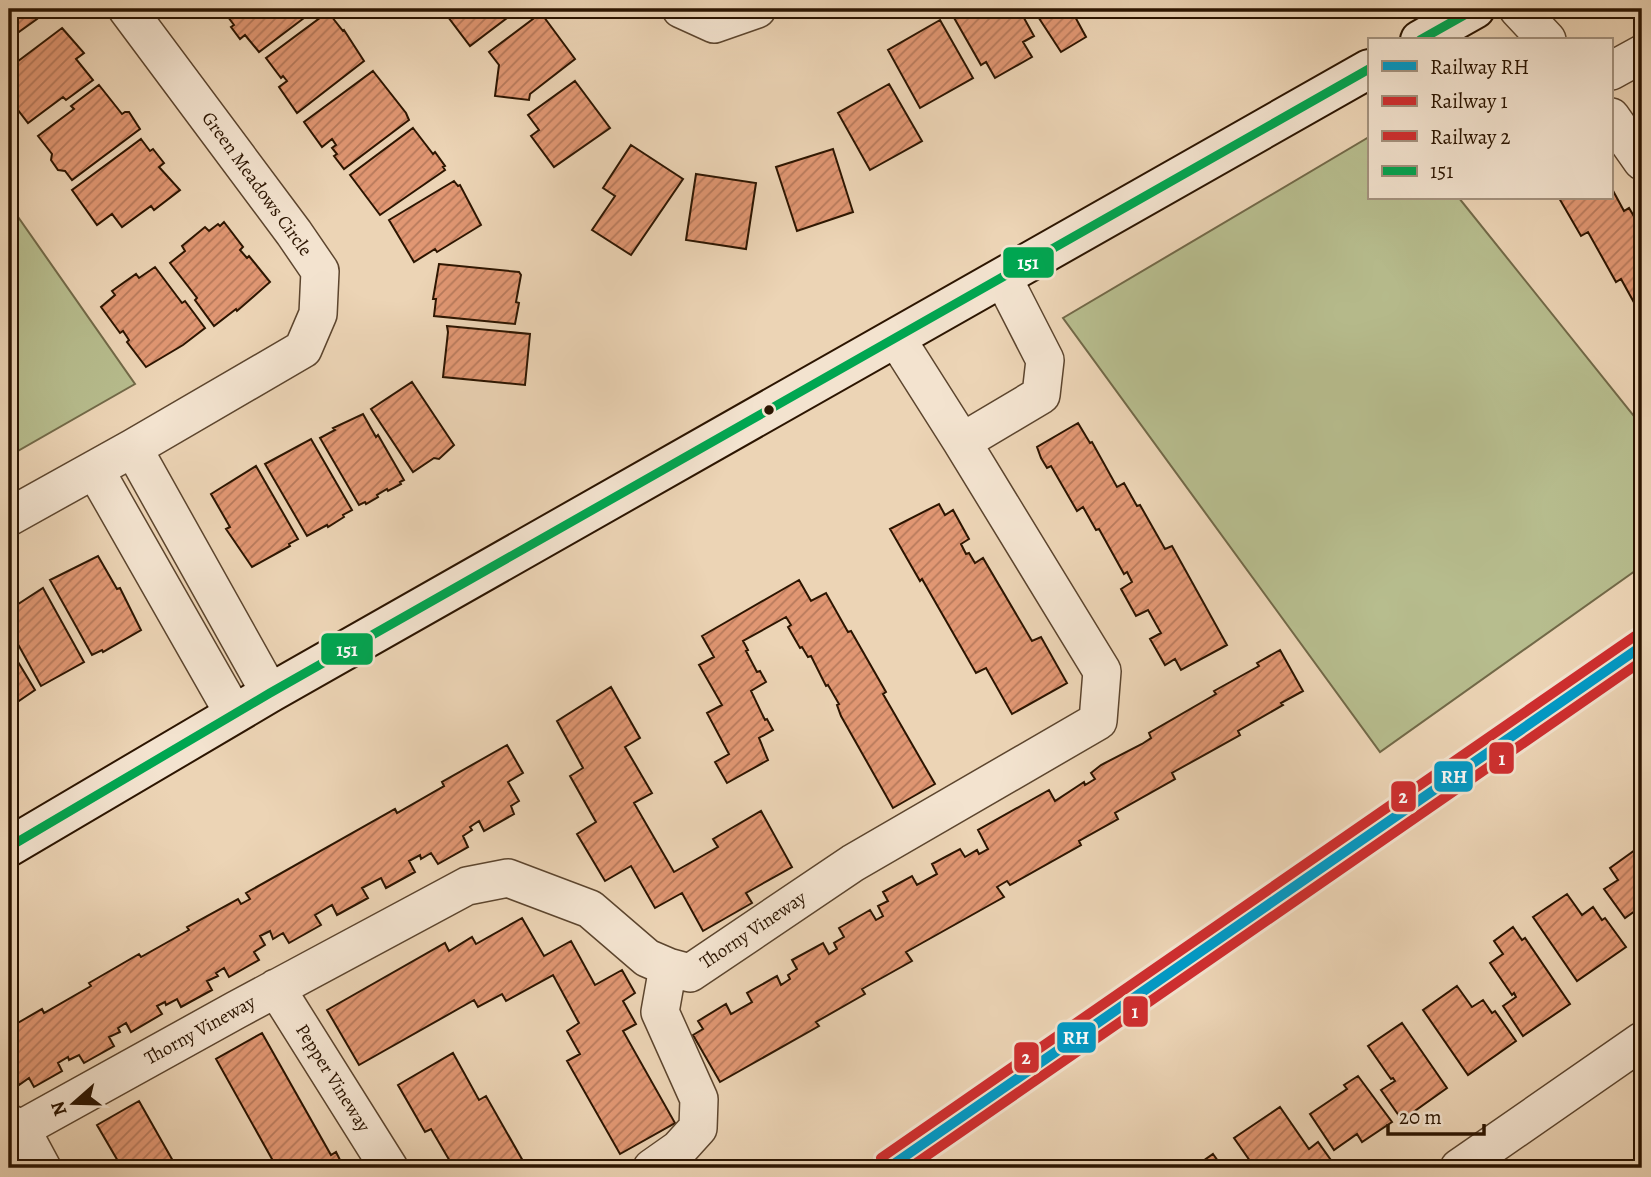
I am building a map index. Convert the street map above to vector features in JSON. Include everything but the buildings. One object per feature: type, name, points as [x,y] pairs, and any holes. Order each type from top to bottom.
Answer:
[{"type":"main road","points":[[1424,38],[1475,9]]},
{"type":"main road","points":[[9,847],[270,693],[1368,70]]},
{"type":"street","name":"Green Meadows Circle","points":[[9,517],[95,470],[303,348],[318,314],[320,271],[295,233],[127,9]]},
{"type":"street","points":[[681,9],[714,24],[757,9]]},
{"type":"street","points":[[1518,9],[1545,38]]},
{"type":"street","points":[[1612,70],[1642,54]]},
{"type":"street","points":[[1612,118],[1642,161]]},
{"type":"street","points":[[962,442],[1041,395],[1045,360],[1003,278]]},
{"type":"street","name":"Thorny Vineway","points":[[15,1126],[467,886],[508,878],[590,909],[648,958],[668,967],[691,972],[853,863],[1098,721],[1102,671],[896,338]]},
{"type":"street","points":[[133,448],[270,693]]},
{"type":"street","points":[[95,470],[234,714]]},
{"type":"street","points":[[652,1168],[678,1149],[698,1129],[699,1099],[660,1012],[668,967]]},
{"type":"street","name":"Pepper Vineway","points":[[276,988],[389,1168]]},
{"type":"street","points":[[1459,1168],[1642,1041]]},
{"type":"street","points":[[15,1126],[43,1168]]},
{"type":"green space","points":[[1368,138],[1368,200],[1461,200],[1642,426],[1642,566],[1380,752],[1063,318]]},
{"type":"green space","points":[[9,204],[135,384],[9,456]]},
{"type":"rail line","name":"2","points":[[881,1158],[1635,636]]},
{"type":"rail line","name":"RH","points":[[888,1168],[1642,646]]},
{"type":"rail line","name":"1","points":[[909,1168],[1642,661]]},
{"type":"transit line","name":"151","points":[[1424,38],[1475,9]]},
{"type":"transit line","name":"151","points":[[9,847],[270,693],[1368,70]]}]
